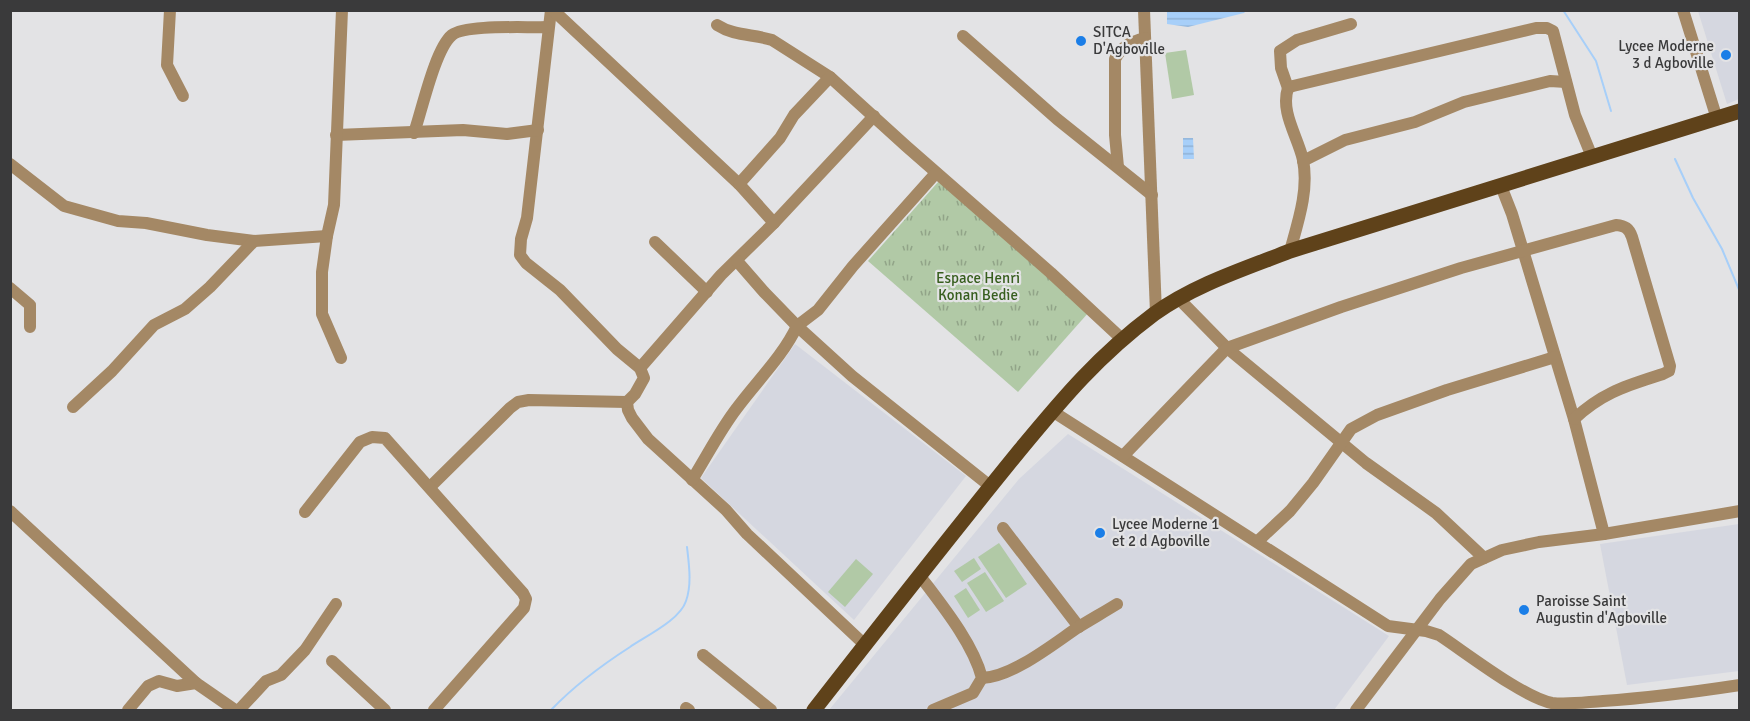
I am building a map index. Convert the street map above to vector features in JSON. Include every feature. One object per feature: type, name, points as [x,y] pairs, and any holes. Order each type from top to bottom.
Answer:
[{"type":"main road","points":[[814,711],[990,486],[1052,411],[1085,373],[1122,339],[1156,313],[1225,277],[1290,251],[1740,111]]},
{"type":"street","points":[[170,10],[167,65],[183,96]]},
{"type":"street","points":[[341,358],[322,314],[322,272],[334,205],[342,10]]},
{"type":"street","points":[[430,487],[518,402],[529,400],[627,402],[635,394],[644,378],[640,368],[617,349],[560,290],[526,263],[520,255],[521,239],[527,218],[548,27],[552,10],[739,184],[774,223]]},
{"type":"street","points":[[1144,10],[1156,313]]},
{"type":"street","points":[[1683,10],[1717,119]]},
{"type":"street","points":[[1290,251],[1304,198],[1303,161],[1286,105],[1288,88],[1281,68],[1280,51],[1297,40],[1351,24]]},
{"type":"street","points":[[717,25],[736,34],[772,40],[830,77],[1122,339]]},
{"type":"street","points":[[414,133],[432,75],[445,44],[453,33],[472,28],[548,27]]},
{"type":"street","points":[[1288,88],[1536,28],[1547,28],[1553,31],[1575,115],[1592,157]]},
{"type":"street","points":[[963,36],[1057,119],[1152,195]]},
{"type":"street","points":[[1118,167],[1114,135],[1115,59],[1121,49],[1131,42],[1145,38]]},
{"type":"street","points":[[739,184],[780,138],[794,115],[830,77]]},
{"type":"street","points":[[1303,161],[1345,140],[1415,122],[1464,102],[1550,81],[1566,82]]},
{"type":"street","points":[[640,368],[721,274],[774,223],[874,116]]},
{"type":"street","points":[[336,135],[463,130],[507,134],[538,130]]},
{"type":"street","points":[[10,164],[64,206],[118,221],[146,222],[207,236],[254,241],[327,236]]},
{"type":"street","points":[[692,480],[735,411],[776,359],[797,326],[818,310],[853,266],[936,173]]},
{"type":"street","points":[[1500,186],[1524,252],[1574,419],[1604,534]]},
{"type":"street","points":[[1123,456],[1227,348],[1341,307],[1461,268],[1616,225],[1623,226],[1629,229],[1632,237],[1670,366],[1669,371],[1611,391],[1596,400],[1574,419]]},
{"type":"street","points":[[73,407],[112,371],[154,324],[185,309],[210,287],[254,241]]},
{"type":"street","points":[[655,242],[707,292]]},
{"type":"street","points":[[737,261],[797,326],[852,376],[990,486]]},
{"type":"street","points":[[10,288],[30,305],[30,327]]},
{"type":"street","points":[[1179,299],[1227,348],[1366,463],[1436,513],[1484,558]]},
{"type":"street","points":[[1258,541],[1290,511],[1351,429],[1377,415],[1447,390],[1555,357]]},
{"type":"street","points":[[627,402],[628,410],[648,439],[726,510],[747,534],[865,645]]},
{"type":"street","points":[[1052,411],[1388,626],[1439,635],[1522,690],[1539,705],[1553,703],[1633,705],[1740,686]]},
{"type":"street","points":[[305,512],[360,442],[372,437],[385,438],[523,593],[524,608],[434,711]]},
{"type":"street","points":[[10,511],[196,683],[237,711],[266,681],[281,675],[305,651],[336,604]]},
{"type":"street","points":[[1358,710],[1440,599],[1471,564],[1502,550],[1539,542],[1604,534],[1740,511]]},
{"type":"street","points":[[1003,528],[1079,627]]},
{"type":"street","points":[[920,576],[954,621],[982,678],[973,693],[933,711]]},
{"type":"street","points":[[982,678],[993,677],[1035,657],[1118,604]]},
{"type":"street","points":[[703,655],[771,711]]},
{"type":"street","points":[[332,661],[385,711]]},
{"type":"street","points":[[128,711],[148,686],[159,681],[177,686],[196,683]]},
{"type":"shaded area","name":"Lycee Moderne 3 d Agboville","points":[[1698,11],[1739,11],[1739,99],[1727,104]]},
{"type":"shaded area","points":[[795,344],[966,476],[854,620],[701,478]]},
{"type":"shaded area","name":"Lycee Moderne 1 et 2 d Agboville","points":[[1068,434],[1389,636],[1334,710],[829,710],[1019,479]]},
{"type":"shaded area","points":[[1739,524],[1739,671],[1627,685],[1600,544]]},
{"type":"green space","points":[[1186,50],[1194,95],[1172,99],[1165,53]]},
{"type":"green space","name":"Espace Henri Konan Bedie","points":[[939,181],[1089,312],[1018,392],[868,261]]},
{"type":"green space","points":[[999,543],[1027,584],[1006,598],[978,557]]},
{"type":"green space","points":[[974,558],[981,569],[962,582],[954,571]]},
{"type":"green space","points":[[856,559],[873,574],[845,607],[828,592]]},
{"type":"green space","points":[[985,572],[1004,601],[986,612],[967,583]]},
{"type":"green space","points":[[966,588],[980,610],[968,618],[954,596]]},
{"type":"water","points":[[1167,10],[1246,11],[1188,27],[1167,24]]},
{"type":"water","points":[[1183,138],[1193,138],[1194,159],[1183,159]]},
{"type":"waterway","points":[[1563,10],[1596,61],[1611,111]]},
{"type":"waterway","points":[[1675,159],[1693,198],[1722,249],[1740,292]]},
{"type":"waterway","points":[[551,710],[599,669],[662,627],[683,608],[689,588],[690,574],[687,547]]},
{"type":"place","name":"SITCA D'Agboville","points":[[1081,41]]},
{"type":"place","name":"Lycee Moderne 3 d Agboville","points":[[1726,55]]},
{"type":"place","name":"Lycee Moderne 1 et 2 d Agboville","points":[[1100,533]]},
{"type":"place","name":"Paroisse Saint Augustin d'Agboville","points":[[1524,610]]}]
